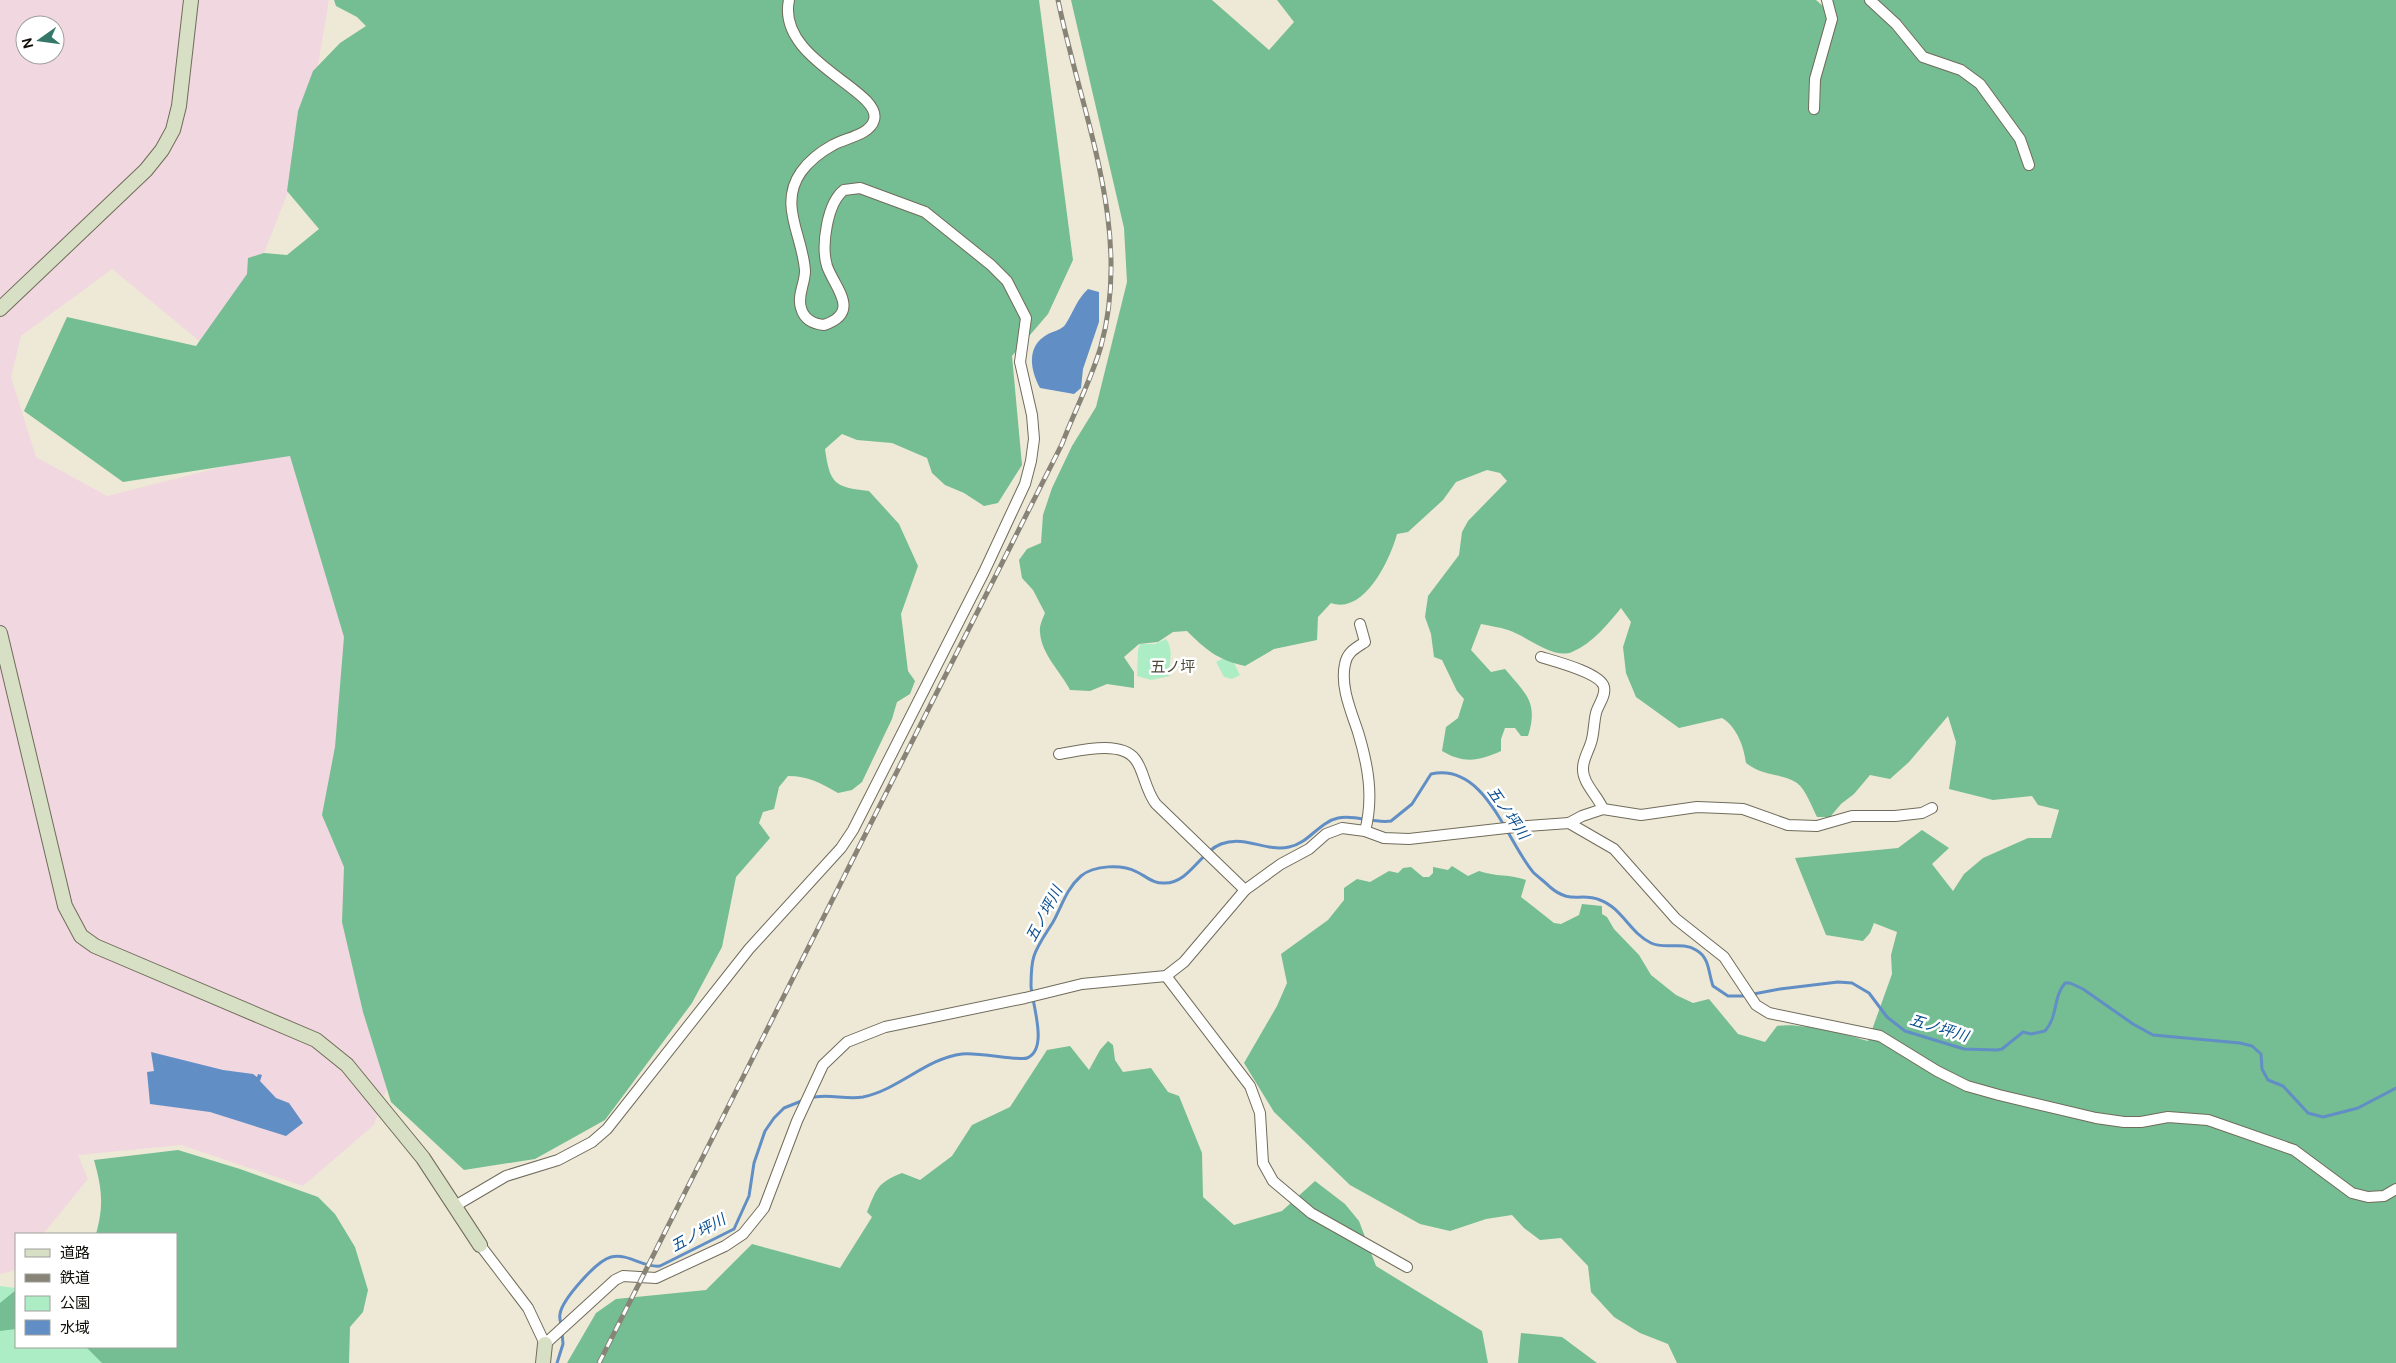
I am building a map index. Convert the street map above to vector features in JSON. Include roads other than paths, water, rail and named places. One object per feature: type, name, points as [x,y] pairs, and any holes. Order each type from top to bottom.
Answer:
[{"type":"street","points":[[2,302],[146,170],[162,150],[173,130],[179,106],[191,0]]},
{"type":"street","points":[[455,1206],[506,1176],[558,1160],[592,1142],[607,1129],[748,949],[841,848],[853,830],[979,581],[1025,484],[1034,439],[1032,415],[1020,362],[1026,318],[1006,281],[991,265],[925,212],[860,188],[851,188],[839,194],[825,234],[826,265],[840,289],[844,302],[842,310],[837,318],[824,325],[811,322],[805,317],[800,300],[805,274],[804,262],[791,204],[792,188],[802,171],[817,156],[833,145],[864,132],[875,117],[872,107],[854,90],[811,57],[797,40],[790,24],[787,8],[789,0]]},
{"type":"street","points":[[1814,109],[1815,79],[1832,19],[1827,0]]},
{"type":"street","points":[[1870,0],[1896,24],[1923,57],[1961,70],[1980,84],[2020,139],[2029,165]]},
{"type":"street","points":[[1360,624],[1365,642],[1350,652],[1345,662],[1344,675],[1349,705],[1359,734],[1370,789],[1370,812],[1365,831]]},
{"type":"street","points":[[0,633],[65,906],[80,936],[95,946],[316,1040],[347,1065],[423,1158],[480,1244],[528,1308],[548,1341]]},
{"type":"street","points":[[1540,657],[1586,672],[1602,681],[1604,696],[1596,713],[1592,740],[1583,768],[1584,777],[1603,809]]},
{"type":"street","points":[[1060,754],[1105,747],[1122,751],[1132,757],[1149,794],[1156,804],[1245,890]]},
{"type":"street","points":[[543,1363],[548,1341],[615,1280],[623,1276],[645,1279],[656,1278],[725,1246],[743,1234],[764,1208],[797,1121],[823,1065],[847,1042],[885,1027],[1025,998],[1082,984],[1166,976],[1184,962],[1245,890],[1281,864],[1309,849],[1332,830],[1351,827],[1384,838],[1409,839],[1570,823],[1582,816],[1603,809],[1640,815],[1697,807],[1743,809],[1788,825],[1817,826],[1852,816],[1895,816],[1922,813],[1932,808]]},
{"type":"street","points":[[1570,823],[1614,849],[1676,919],[1724,957],[1756,1005],[1769,1013],[1880,1036],[1937,1071],[1967,1086],[1999,1096],[2096,1118],[2124,1122],[2141,1122],[2168,1117],[2191,1117],[2208,1120],[2294,1150],[2352,1193],[2384,1196],[2396,1189]]},
{"type":"street","points":[[1166,976],[1250,1086],[1260,1113],[1263,1163],[1273,1181],[1311,1212],[1407,1267]]},
{"type":"water","points":[[1088,289],[1099,292],[1099,322],[1083,369],[1081,388],[1074,394],[1040,388],[1032,366],[1033,351],[1041,339],[1065,325]]},
{"type":"water","points":[[151,1052],[223,1070],[253,1074],[257,1077],[258,1074],[262,1075],[260,1081],[276,1098],[289,1103],[303,1123],[286,1136],[210,1112],[150,1104],[147,1072],[154,1071]]},
{"type":"waterway","name":"五ノ坪川","points":[[810,1098],[823,1096],[863,1097],[888,1088],[937,1061],[962,1054],[1023,1059],[1034,1053],[1038,1036],[1038,1025],[1031,986],[1034,956],[1068,892],[1076,881],[1087,872],[1100,868],[1116,867],[1131,869],[1157,882],[1173,882],[1188,873],[1207,853],[1221,844],[1239,841],[1280,848],[1289,847],[1302,842],[1325,824],[1338,818],[1351,817],[1385,822],[1391,821],[1412,804],[1431,774],[1450,773],[1466,780],[1480,791],[1492,806],[1533,872],[1550,887],[1564,896],[1593,898],[1608,904],[1637,933],[1651,943],[1662,946],[1691,947],[1701,953],[1708,966],[1713,986],[1728,996],[1743,996],[1780,989],[1838,982],[1852,983],[1869,993],[1887,1017],[1905,1031],[1964,1049],[1997,1050],[2002,1049],[2023,1032],[2031,1034],[2045,1031],[2052,1020],[2061,989],[2065,983],[2070,983],[2083,989],[2133,1024],[2153,1035],[2240,1043],[2252,1046],[2261,1054],[2262,1069],[2268,1080],[2283,1086],[2308,1113],[2323,1117],[2358,1108],[2396,1088]]},
{"type":"waterway","name":"五ノ坪川","points":[[561,1326],[560,1314],[567,1300],[589,1273],[605,1260],[618,1256],[648,1265],[660,1266],[734,1229],[749,1196],[754,1163],[765,1131],[784,1108],[804,1100]]},
{"type":"waterway","name":"五ノ坪川","points":[[557,1363],[563,1344],[562,1332]]},
{"type":"railway","points":[[599,1363],[1062,444],[1097,358],[1109,302],[1111,258],[1108,215],[1090,128],[1058,0]]},
{"type":"district","name":"五ノ坪","points":[[1173,667]]}]
